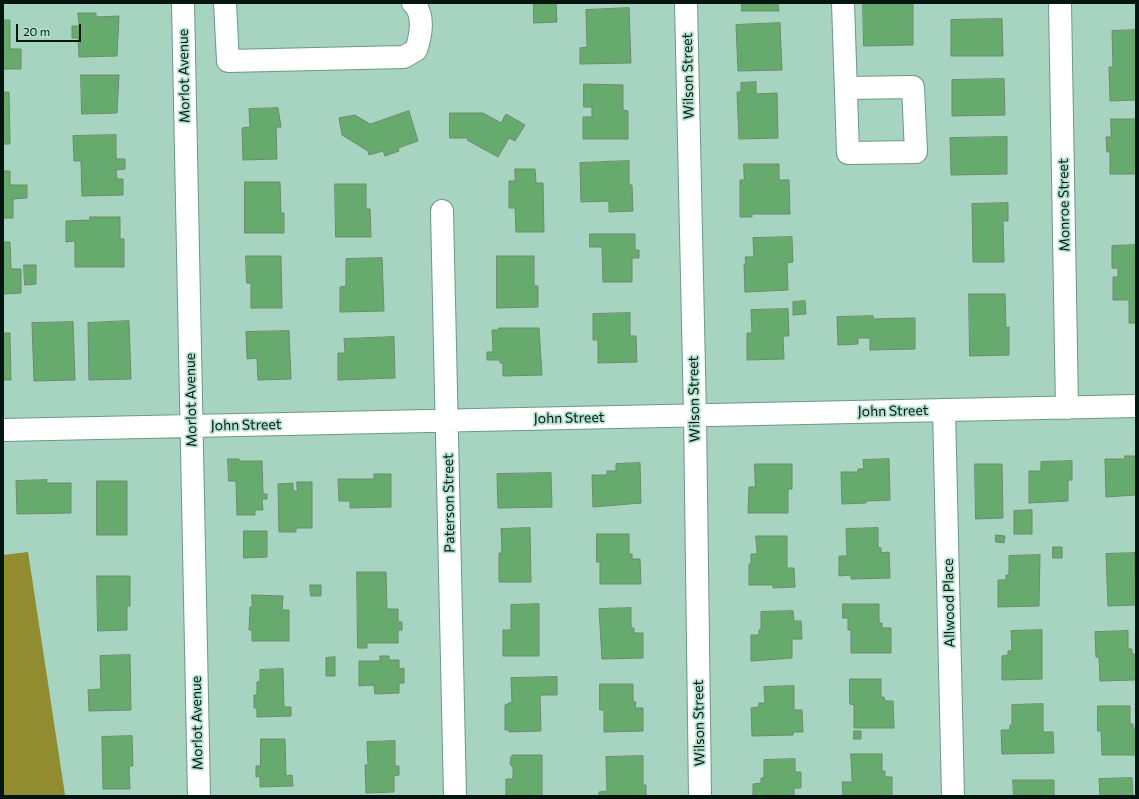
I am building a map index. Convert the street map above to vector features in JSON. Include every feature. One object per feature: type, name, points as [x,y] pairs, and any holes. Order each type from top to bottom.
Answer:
[{"type":"street","name":"Morlot Avenue","points":[[183,3],[199,796]]},
{"type":"street","points":[[225,3],[228,61],[404,57],[416,50],[420,37],[420,13],[414,3]]},
{"type":"street","name":"Wilson Street","points":[[686,3],[695,416],[700,796]]},
{"type":"street","points":[[843,3],[846,88]]},
{"type":"street","name":"Monroe Street","points":[[1060,3],[1067,408]]},
{"type":"street","name":"Paterson Street","points":[[442,211],[455,796]]},
{"type":"street","name":"John Street","points":[[3,430],[1136,406]]},
{"type":"street","name":"Allwood Place","points":[[944,410],[953,796]]},
{"type":"shaded area","points":[[28,552],[65,795],[69,796],[3,796],[3,555]]},
{"type":"building","points":[[534,3],[556,3],[557,22],[534,23]]},
{"type":"building","points":[[742,3],[778,3],[779,11],[742,11]]},
{"type":"building","points":[[863,3],[913,3],[913,45],[864,46]]},
{"type":"building","points":[[629,8],[631,63],[580,64],[580,48],[587,47],[586,10]]},
{"type":"building","points":[[78,13],[96,13],[96,17],[119,16],[117,56],[79,57],[78,38],[72,38],[72,26],[79,26]]},
{"type":"building","points":[[1002,19],[1003,56],[951,56],[951,20]]},
{"type":"building","points":[[3,20],[10,20],[10,49],[21,49],[21,69],[3,69]]},
{"type":"building","points":[[780,23],[782,70],[738,71],[736,25]]},
{"type":"building","points":[[1136,30],[1136,100],[1110,101],[1109,67],[1113,67],[1112,31]]},
{"type":"building","points":[[81,75],[119,75],[117,113],[82,114]]},
{"type":"building","points":[[1004,79],[1005,115],[952,116],[952,80]]},
{"type":"building","points":[[756,82],[756,94],[777,93],[778,138],[739,139],[737,92],[741,92],[741,83]]},
{"type":"building","points":[[584,84],[623,85],[623,110],[628,111],[628,139],[583,139],[583,117],[592,117],[592,107],[584,107]]},
{"type":"building","points":[[3,92],[9,92],[10,144],[3,144]]},
{"type":"building","points":[[278,108],[281,127],[276,127],[277,159],[243,160],[242,128],[250,127],[249,109]]},
{"type":"building","points":[[409,111],[418,141],[398,148],[399,151],[385,156],[383,151],[369,155],[368,151],[342,135],[339,118],[355,115],[370,124]]},
{"type":"building","points":[[450,113],[483,113],[501,123],[506,114],[525,125],[515,141],[509,138],[498,157],[467,140],[469,138],[450,138]]},
{"type":"building","points":[[1111,119],[1136,119],[1136,174],[1110,174],[1110,152],[1107,152],[1106,137],[1111,137]]},
{"type":"building","points":[[116,135],[116,159],[125,159],[125,169],[116,170],[117,179],[123,179],[123,195],[82,196],[81,161],[74,161],[73,136]]},
{"type":"building","points":[[1007,137],[1007,174],[951,175],[950,138]]},
{"type":"building","points":[[629,161],[629,185],[632,185],[633,211],[609,212],[609,201],[581,202],[580,163]]},
{"type":"building","points":[[744,164],[779,164],[779,180],[789,180],[790,214],[752,214],[752,217],[740,217],[740,180],[744,180]]},
{"type":"building","points":[[515,169],[535,169],[536,183],[543,183],[544,232],[516,232],[515,208],[509,208],[509,181],[515,181]]},
{"type":"building","points":[[3,171],[10,171],[10,185],[27,185],[27,198],[13,199],[13,218],[3,218]]},
{"type":"building","points":[[245,182],[280,182],[281,213],[284,213],[284,233],[245,233]]},
{"type":"building","points":[[335,184],[366,184],[366,209],[370,209],[371,237],[336,237]]},
{"type":"building","points":[[1008,203],[1008,221],[1003,221],[1004,262],[973,262],[972,204]]},
{"type":"building","points":[[90,217],[120,217],[120,239],[124,239],[124,267],[75,267],[75,241],[66,242],[66,221],[90,220]]},
{"type":"building","points":[[590,234],[635,234],[635,250],[639,250],[639,258],[632,258],[632,282],[603,282],[602,247],[590,247]]},
{"type":"building","points":[[792,237],[793,262],[787,263],[788,290],[745,292],[745,257],[754,257],[753,238]]},
{"type":"building","points":[[3,242],[10,242],[11,269],[21,269],[21,293],[3,294]]},
{"type":"building","points":[[1136,245],[1136,323],[1129,323],[1129,300],[1113,300],[1113,277],[1118,277],[1118,268],[1112,268],[1112,246]]},
{"type":"building","points":[[246,256],[281,256],[282,308],[251,308],[251,283],[247,283]]},
{"type":"building","points":[[497,256],[534,256],[534,286],[538,286],[538,307],[497,308]]},
{"type":"building","points":[[382,258],[384,311],[340,312],[340,287],[346,286],[346,259]]},
{"type":"building","points":[[24,265],[36,265],[36,284],[25,285]]},
{"type":"building","points":[[969,294],[1005,294],[1006,328],[1009,327],[1009,355],[970,356]]},
{"type":"building","points":[[805,301],[806,314],[793,315],[793,302]]},
{"type":"building","points":[[788,309],[789,336],[783,336],[784,359],[747,360],[747,333],[752,333],[751,310]]},
{"type":"building","points":[[630,313],[630,336],[636,336],[637,362],[598,363],[598,340],[593,340],[593,314]]},
{"type":"building","points":[[873,316],[873,319],[915,318],[915,349],[870,350],[870,338],[858,338],[858,344],[838,345],[837,317]]},
{"type":"building","points":[[129,321],[131,379],[89,380],[88,323]]},
{"type":"building","points":[[73,322],[75,380],[34,381],[32,323]]},
{"type":"building","points":[[499,328],[539,328],[542,375],[503,376],[503,363],[500,363],[500,360],[487,360],[487,352],[493,352],[492,330],[499,330]]},
{"type":"building","points":[[289,331],[291,379],[258,380],[257,358],[247,359],[246,332]]},
{"type":"building","points":[[3,333],[10,333],[11,380],[3,380]]},
{"type":"building","points":[[394,337],[395,378],[338,380],[338,353],[345,353],[344,339]]},
{"type":"building","points":[[1125,456],[1136,456],[1136,495],[1106,497],[1105,459],[1125,459]]},
{"type":"building","points":[[228,459],[239,459],[239,461],[262,461],[263,494],[267,494],[267,499],[262,499],[263,510],[255,510],[255,515],[237,515],[236,481],[229,481]]},
{"type":"building","points":[[889,459],[890,500],[842,504],[841,472],[858,472],[858,469],[864,469],[863,460]]},
{"type":"building","points":[[1072,461],[1072,480],[1068,480],[1068,501],[1029,503],[1029,471],[1041,471],[1041,462]]},
{"type":"building","points":[[640,463],[641,503],[593,507],[592,475],[607,475],[607,471],[616,471],[616,464]]},
{"type":"building","points":[[755,464],[792,464],[792,489],[788,489],[788,513],[748,513],[749,487],[755,487]]},
{"type":"building","points":[[975,464],[1002,464],[1003,518],[976,519]]},
{"type":"building","points":[[551,473],[552,507],[498,508],[497,474]]},
{"type":"building","points":[[374,474],[391,474],[391,507],[350,508],[350,501],[339,501],[338,479],[374,479]]},
{"type":"building","points":[[47,480],[46,483],[71,483],[71,513],[17,514],[16,481]]},
{"type":"building","points":[[97,481],[127,481],[127,535],[97,535]]},
{"type":"building","points":[[297,482],[312,482],[312,528],[296,528],[296,532],[279,532],[278,484],[293,483],[293,491],[297,491]]},
{"type":"building","points":[[1032,510],[1032,534],[1014,534],[1014,511]]},
{"type":"building","points":[[530,528],[531,582],[499,582],[499,553],[502,553],[501,529]]},
{"type":"building","points":[[878,528],[878,547],[881,548],[881,553],[889,552],[890,578],[851,579],[851,575],[839,576],[839,556],[847,556],[846,529]]},
{"type":"building","points":[[244,531],[267,531],[267,557],[244,558]]},
{"type":"building","points":[[597,534],[629,534],[629,554],[632,554],[632,559],[640,559],[641,584],[600,584],[600,562],[597,562]]},
{"type":"building","points":[[996,535],[1005,536],[1004,543],[996,542]]},
{"type":"building","points":[[756,536],[787,536],[787,568],[794,568],[795,587],[773,588],[773,585],[749,585],[749,564],[751,564],[751,554],[757,554]]},
{"type":"building","points":[[1053,547],[1062,547],[1062,558],[1053,558]]},
{"type":"building","points":[[1135,553],[1136,605],[1108,606],[1106,554]]},
{"type":"building","points":[[1040,555],[1039,606],[998,607],[998,580],[1006,580],[1006,575],[1009,575],[1009,556]]},
{"type":"building","points":[[357,572],[386,572],[387,609],[398,609],[398,622],[402,622],[402,630],[398,630],[398,643],[367,643],[367,648],[358,648]]},
{"type":"building","points":[[97,576],[130,576],[130,606],[127,606],[127,630],[98,631]]},
{"type":"building","points":[[310,585],[321,585],[321,596],[311,596]]},
{"type":"building","points":[[252,595],[283,596],[282,610],[289,610],[289,641],[252,641],[252,630],[249,630]]},
{"type":"building","points":[[539,604],[539,656],[503,656],[503,630],[511,630],[511,605]]},
{"type":"building","points":[[843,604],[879,604],[879,623],[882,623],[882,628],[891,628],[891,653],[851,653],[851,630],[848,630],[848,618],[843,618]]},
{"type":"building","points":[[631,608],[631,628],[634,628],[634,633],[643,633],[643,658],[602,659],[599,609]]},
{"type":"building","points":[[793,611],[794,621],[801,621],[802,639],[792,639],[792,658],[751,661],[751,635],[759,635],[759,630],[761,630],[761,612]]},
{"type":"building","points":[[1042,630],[1042,679],[1002,680],[1002,656],[1008,655],[1008,651],[1012,651],[1011,631]]},
{"type":"building","points":[[1128,631],[1128,649],[1132,649],[1132,654],[1136,654],[1136,680],[1100,681],[1099,657],[1096,657],[1095,632]]},
{"type":"building","points":[[130,655],[131,710],[89,711],[88,690],[101,689],[100,656]]},
{"type":"building","points":[[380,656],[389,656],[389,660],[399,660],[399,669],[404,668],[404,683],[399,683],[399,693],[375,694],[374,685],[359,686],[359,661],[380,661]]},
{"type":"building","points":[[335,657],[335,676],[326,676],[326,658]]},
{"type":"building","points":[[283,669],[284,707],[291,707],[291,716],[257,717],[257,708],[254,708],[254,695],[257,695],[257,682],[260,682],[260,670]]},
{"type":"building","points":[[557,677],[557,695],[540,695],[541,731],[509,732],[509,730],[505,730],[505,705],[512,702],[511,678]]},
{"type":"building","points":[[850,679],[881,679],[881,697],[884,697],[885,701],[893,701],[894,728],[854,728],[854,705],[850,704]]},
{"type":"building","points":[[600,684],[633,684],[633,702],[636,702],[635,708],[643,708],[643,731],[604,732],[604,710],[600,710]]},
{"type":"building","points":[[794,686],[794,710],[802,710],[803,732],[793,732],[793,735],[752,736],[751,708],[759,707],[759,703],[765,703],[764,687]]},
{"type":"building","points":[[1043,704],[1043,732],[1053,732],[1054,753],[1002,754],[1001,730],[1010,730],[1010,725],[1012,725],[1012,705]]},
{"type":"building","points":[[1098,706],[1130,706],[1130,724],[1133,724],[1133,728],[1136,728],[1136,755],[1102,755],[1101,731],[1098,731]]},
{"type":"building","points":[[854,731],[861,731],[861,739],[854,739]]},
{"type":"building","points":[[132,736],[133,766],[129,766],[130,789],[103,789],[102,737]]},
{"type":"building","points":[[261,739],[285,739],[286,776],[292,775],[293,786],[260,787],[260,776],[256,777],[256,766],[260,766]]},
{"type":"building","points":[[395,741],[395,766],[399,766],[399,775],[394,776],[394,792],[366,793],[365,765],[368,765],[367,742]]},
{"type":"building","points":[[851,754],[882,754],[882,771],[885,771],[885,777],[892,777],[892,796],[843,796],[842,782],[852,782]]},
{"type":"building","points":[[513,755],[542,755],[542,796],[506,796],[506,779],[513,779],[513,768],[510,764],[511,757]]},
{"type":"building","points":[[643,756],[643,785],[646,785],[646,796],[599,796],[599,792],[607,791],[606,757]]},
{"type":"building","points":[[795,759],[795,772],[801,772],[801,788],[794,788],[794,796],[753,796],[753,784],[761,783],[761,778],[764,778],[764,760]]},
{"type":"building","points":[[1132,778],[1133,796],[1100,796],[1099,779]]},
{"type":"building","points":[[1013,780],[1054,780],[1054,796],[1014,796]]}]
